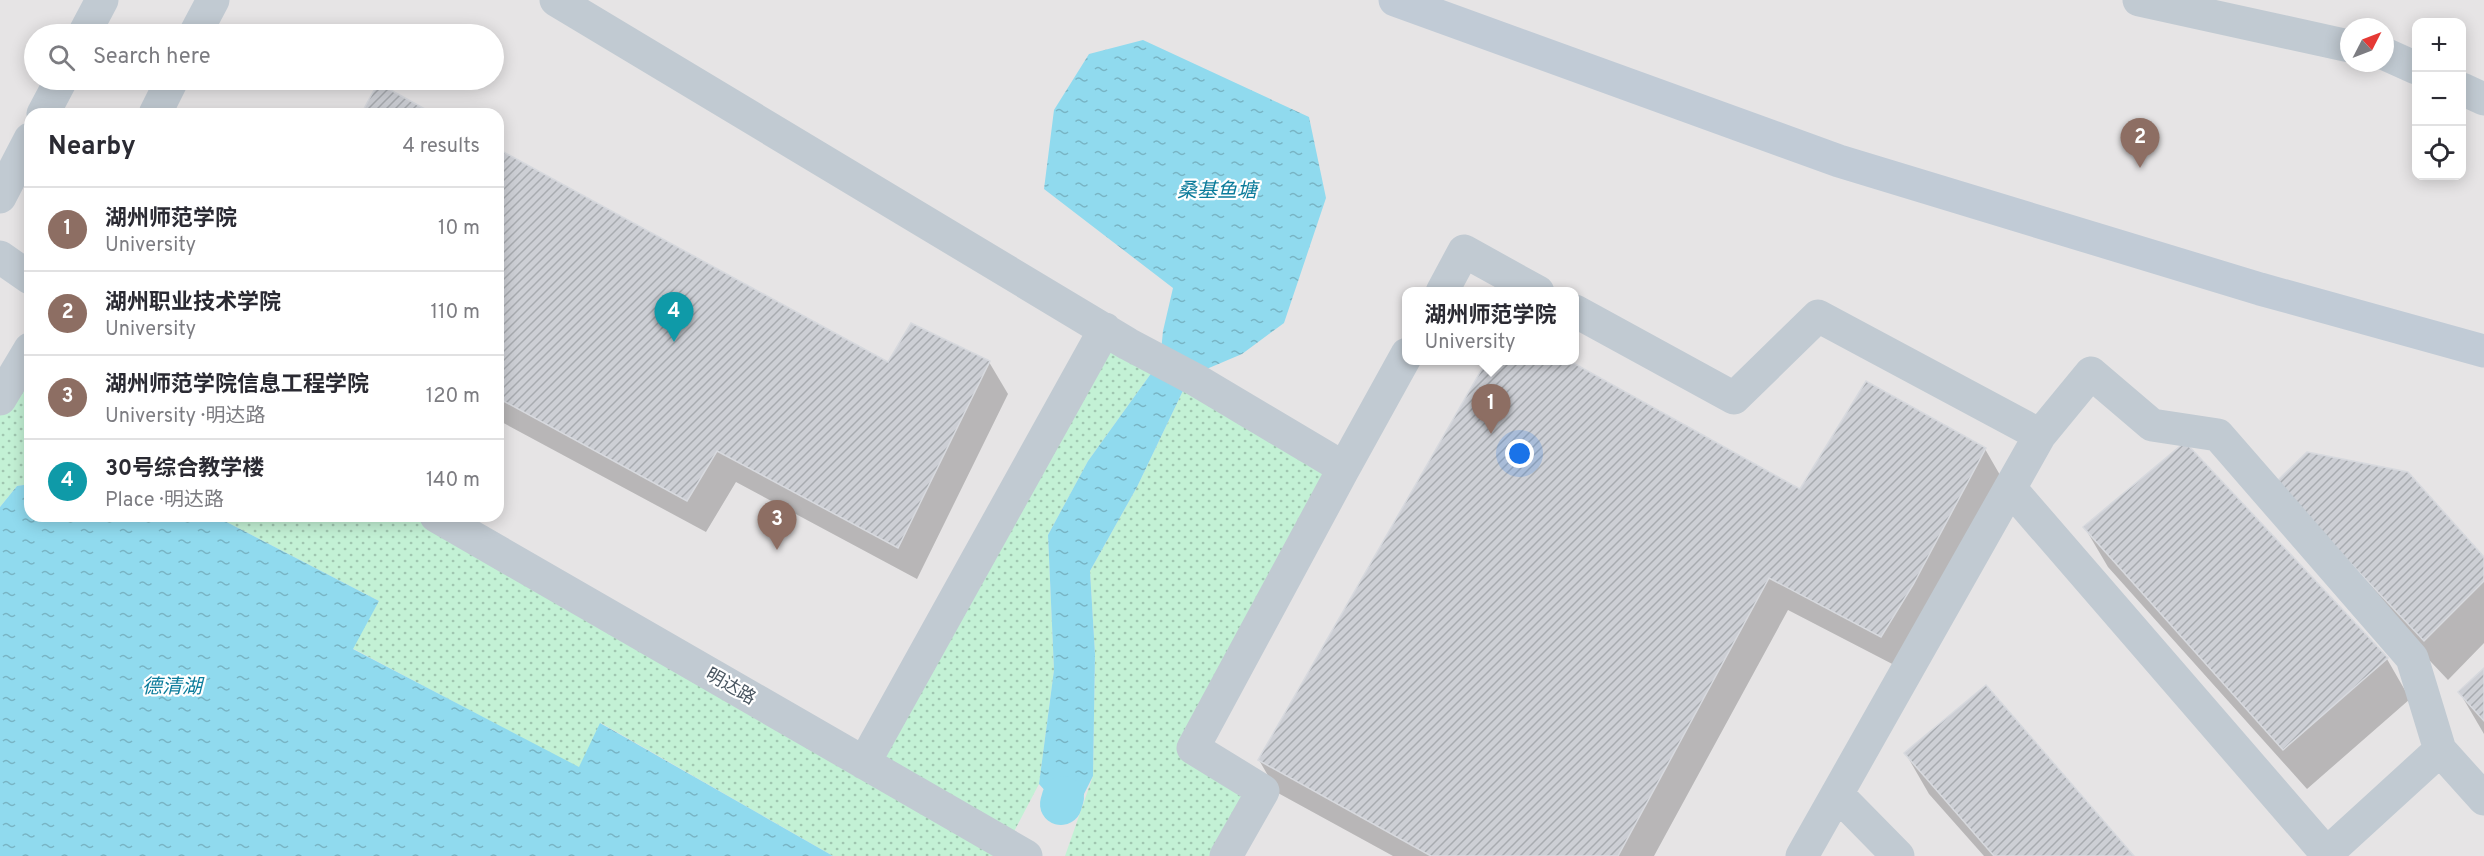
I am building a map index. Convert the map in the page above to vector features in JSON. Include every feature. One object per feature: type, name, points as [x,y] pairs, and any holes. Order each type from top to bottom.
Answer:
[{"type":"main road","points":[[1395,0],[1839,161],[2260,289],[2484,351]]},
{"type":"street","points":[[89,24],[102,0]]},
{"type":"street","points":[[200,24],[213,0]]},
{"type":"street","points":[[556,0],[1151,357],[1196,380],[1344,468]]},
{"type":"street","points":[[2139,0],[2340,44]]},
{"type":"street","points":[[2394,58],[2412,66]]},
{"type":"street","points":[[46,108],[56,90]]},
{"type":"street","points":[[158,108],[167,90]]},
{"type":"street","points":[[2466,91],[2484,99]]},
{"type":"street","points":[[0,197],[24,151]]},
{"type":"street","points":[[1444,287],[1464,251],[1531,287]]},
{"type":"street","points":[[0,257],[24,274]]},
{"type":"street","points":[[1579,314],[1734,398],[1818,316],[2040,435]]},
{"type":"street","points":[[864,763],[1105,329]]},
{"type":"street","points":[[0,399],[24,359]]},
{"type":"street","points":[[1226,856],[1263,791],[1193,748],[1402,363]]},
{"type":"street","points":[[1802,856],[2040,435],[2091,373],[2152,425],[2218,435],[2412,658],[2440,750],[2484,799]]},
{"type":"street","points":[[2010,488],[2325,855],[2440,750]]},
{"type":"street","name":"明达路","points":[[446,522],[1026,856]]},
{"type":"street","points":[[1837,794],[1898,856]]},
{"type":"shaded area","points":[[0,0],[2484,0],[2484,856],[0,856]]},
{"type":"green space","points":[[1105,329],[1160,361],[1088,461],[1048,535],[1054,670],[1039,784],[1007,845],[995,856],[833,856],[601,723],[579,768],[352,648],[379,601],[227,522],[446,522],[864,763]]},
{"type":"green space","points":[[24,359],[24,485],[17,486],[0,507],[0,399]]},
{"type":"green space","points":[[1190,376],[1344,468],[1193,748],[1263,791],[1226,856],[1065,856],[1093,776],[1095,654],[1090,571],[1137,487]]},
{"type":"water","name":"桑基鱼塘","points":[[1143,40],[1309,117],[1326,198],[1284,323],[1242,354],[1190,376],[1137,487],[1090,571],[1095,654],[1093,776],[1081,800],[1048,794],[1039,784],[1054,670],[1048,535],[1088,461],[1160,361],[1163,331],[1173,288],[1044,189],[1054,110],[1089,54]]},
{"type":"water","name":"德清湖","points":[[24,485],[24,522],[227,522],[379,601],[353,649],[579,767],[600,723],[833,856],[0,856],[0,507],[17,486]]},
{"type":"building","points":[[374,90],[391,90],[423,108],[364,108]]},
{"type":"building","points":[[504,152],[888,362],[911,323],[990,361],[898,548],[717,451],[687,501],[504,401]]},
{"type":"building","points":[[1484,365],[1577,365],[1800,489],[1866,381],[1986,448],[1913,585],[1881,637],[1769,578],[1618,856],[1431,856],[1258,760]]},
{"type":"building","points":[[2185,442],[2388,658],[2283,750],[2083,527]]},
{"type":"building","points":[[2307,452],[2408,472],[2484,557],[2484,581],[2424,641],[2275,483]]},
{"type":"building","points":[[2484,668],[2484,721],[2458,692]]},
{"type":"building","points":[[1986,685],[2134,856],[1994,856],[1904,753]]},
{"type":"waterway","points":[[1061,804],[1063,797]]},
{"type":"place","name":"湖州职业技术学院","points":[[2140,168]]},
{"type":"place","name":"30号综合教学楼","points":[[674,342]]},
{"type":"place","name":"湖州师范学院","points":[[1491,434]]},
{"type":"place","name":"湖州师范学院信息工程学院","points":[[777,550]]}]
